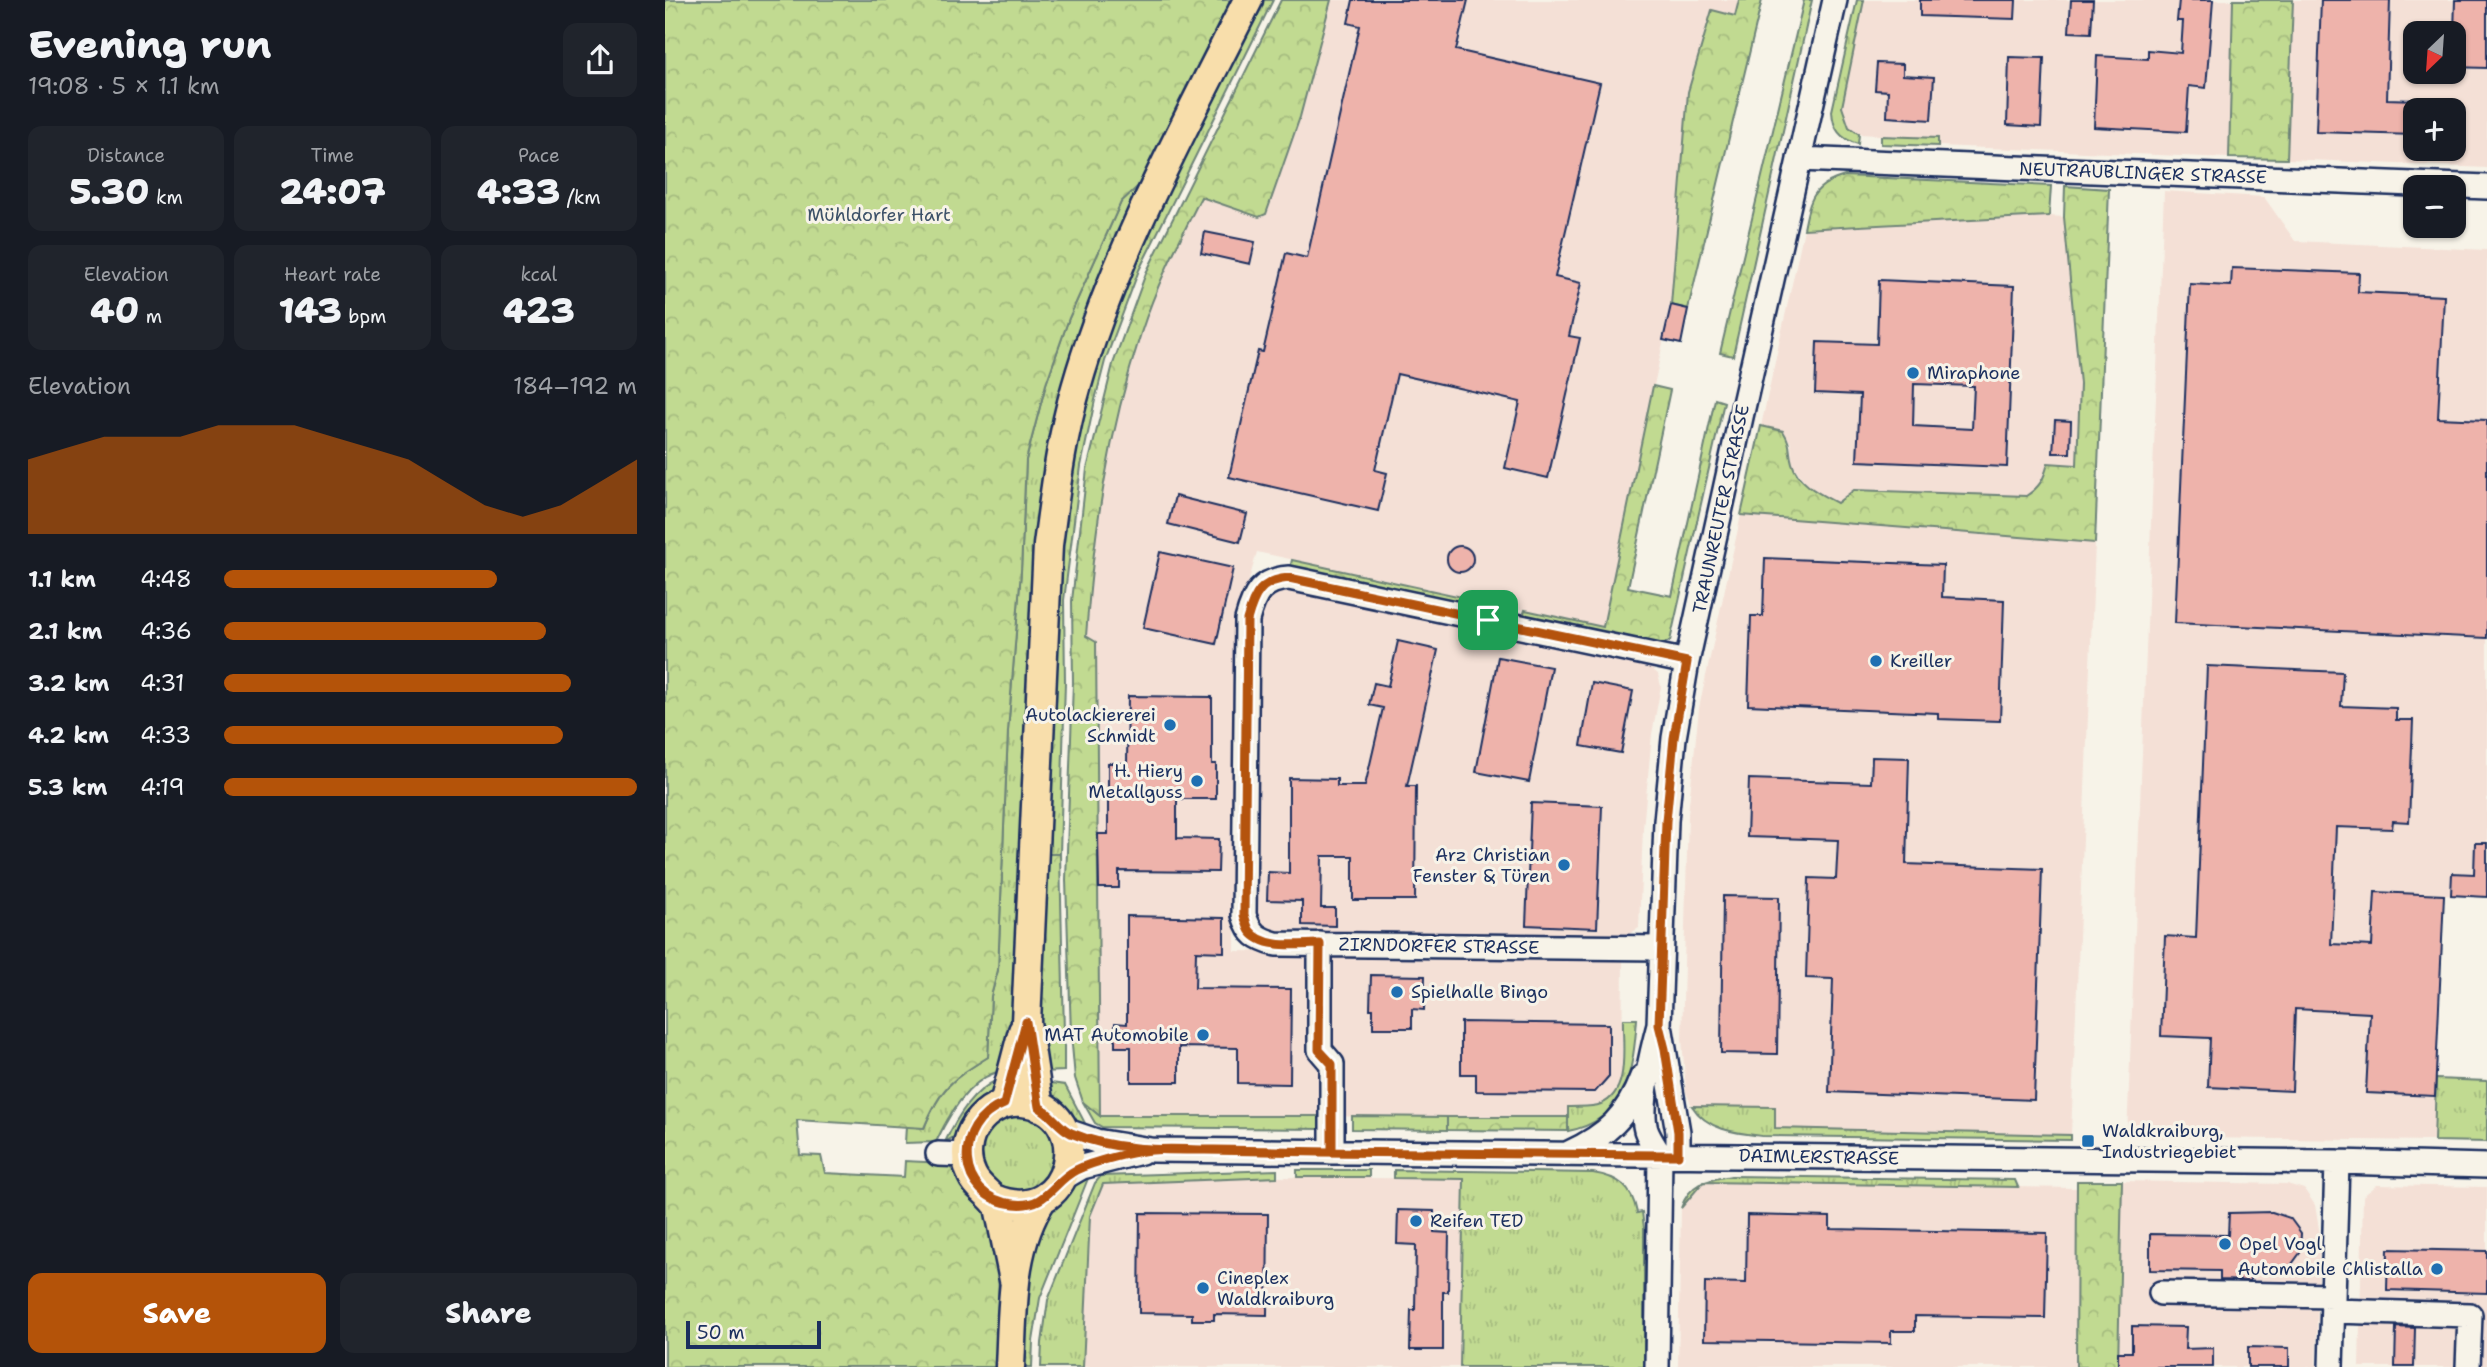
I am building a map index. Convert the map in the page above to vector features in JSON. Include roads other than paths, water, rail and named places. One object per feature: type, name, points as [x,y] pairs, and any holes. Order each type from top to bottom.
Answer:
[{"type":"main road","points":[[1039,1107],[1026,1022],[1048,558],[1066,425],[1091,340],[1117,273],[1182,132],[1248,0]]},
{"type":"main road","points":[[1004,1104],[1026,1022]]},
{"type":"main road","points":[[994,1199],[1018,1205],[1042,1199],[1058,1186],[1063,1178],[1069,1159],[1064,1130],[1053,1116],[1039,1107],[1022,1102],[1004,1104],[987,1113],[974,1127],[967,1155],[968,1165],[978,1185],[999,1207],[1014,1280]]},
{"type":"main road","points":[[1010,1367],[1014,1280],[1028,1228],[1042,1199]]},
{"type":"street","name":"TRAUNREUTER STRASSE","points":[[1651,1051],[1644,1118],[1647,1131],[1669,1155],[1678,1132],[1659,1025],[1667,807],[1674,738],[1687,662],[1835,0]]},
{"type":"street","name":"NEUTRAUBLINGER STRASSE","points":[[1799,159],[2487,187]]},
{"type":"street","name":"ZIRNDORFER STRASSE","points":[[1661,948],[1276,944],[1260,939],[1249,931],[1244,915],[1247,620],[1257,593],[1276,579],[1289,578],[1687,662]]},
{"type":"street","points":[[1320,944],[1319,1050],[1332,1064],[1332,1152]]},
{"type":"street","name":"TRAUNREUTER STRASSE","points":[[1568,1154],[1593,1142],[1623,1114],[1637,1089],[1659,1025]]},
{"type":"street","name":"DAIMLERSTRASSE","points":[[1064,1130],[1096,1141],[1151,1150],[2337,1162],[2487,1166]]},
{"type":"street","name":"DAIMLERSTRASSE","points":[[1063,1178],[1082,1167],[1151,1150]]},
{"type":"street","points":[[938,1154],[967,1155]]},
{"type":"street","points":[[1657,1367],[1669,1155]]},
{"type":"street","points":[[2332,1367],[2337,1162]]},
{"type":"street","points":[[2161,1293],[2333,1303],[2470,1315],[2469,1367]]},
{"type":"place","name":"Miraphone","points":[[1913,373]]},
{"type":"place","name":"Kreiller","points":[[1876,661]]},
{"type":"place","name":"Autolackiererei Schmidt","points":[[1170,725]]},
{"type":"place","name":"H. Hiery Metallguss","points":[[1197,781]]},
{"type":"place","name":"Arz Christian Fenster & Türen","points":[[1564,865]]},
{"type":"place","name":"Spielhalle Bingo","points":[[1397,992]]},
{"type":"place","name":"MAT Automobile","points":[[1203,1035]]},
{"type":"place","name":"Waldkraiburg, Industriegebiet","points":[[2088,1141]]},
{"type":"place","name":"Reifen TED","points":[[1416,1221]]},
{"type":"place","name":"Opel Vogl","points":[[2225,1244]]},
{"type":"place","name":"Automobile Chlistalla","points":[[2437,1269]]},
{"type":"place","name":"Cineplex Waldkraiburg","points":[[1203,1288]]},
{"type":"park label","name":"Mühldorfer Hart","points":[[879,215]]}]
